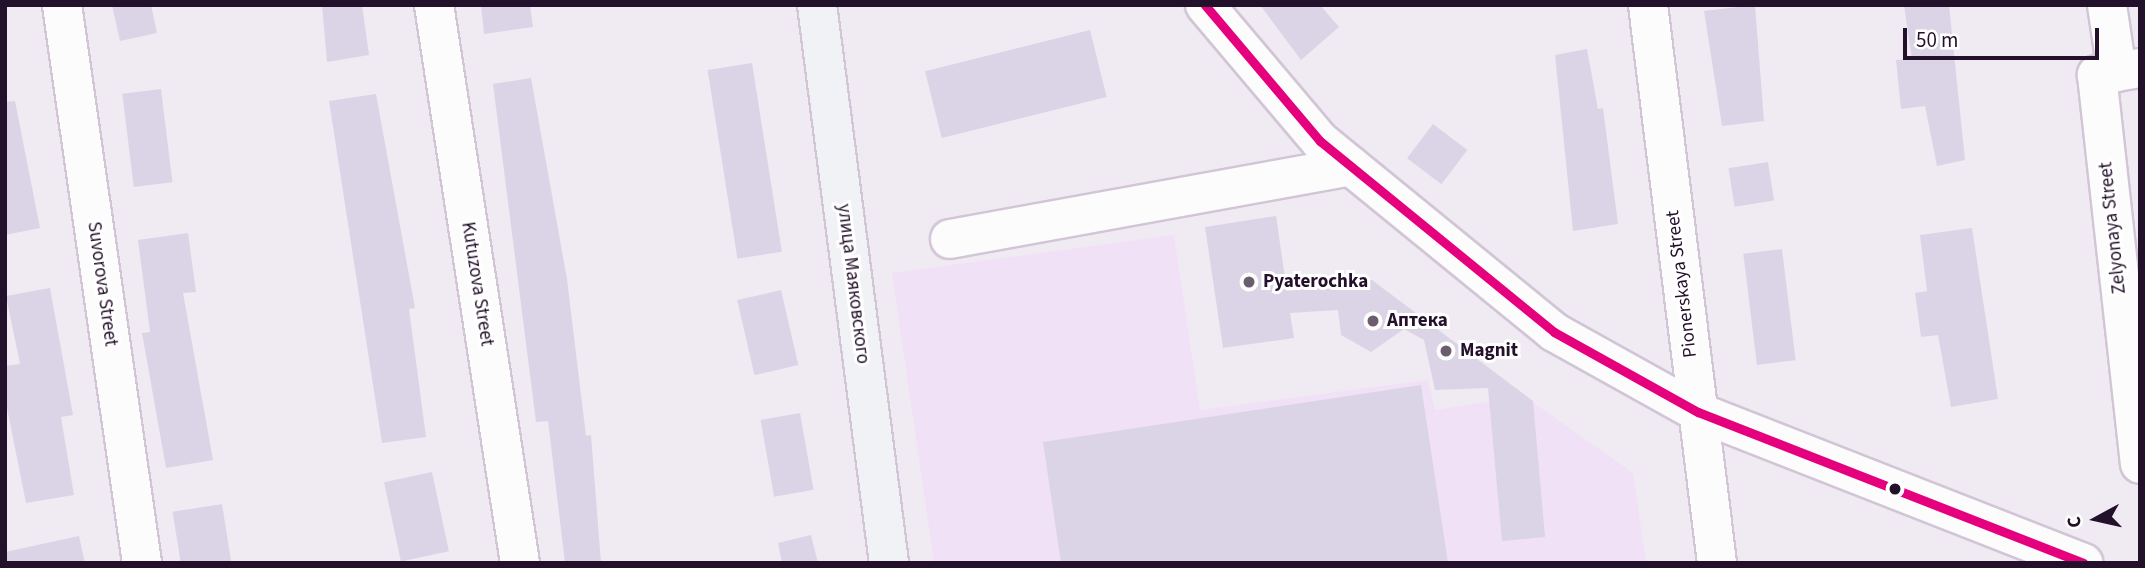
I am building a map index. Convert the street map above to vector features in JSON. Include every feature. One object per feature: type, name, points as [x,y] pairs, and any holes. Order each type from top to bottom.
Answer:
[{"type":"main road","name":"улица Маяковского","points":[[817,5],[889,563]]},
{"type":"street","name":"Suvorova Street","points":[[62,5],[142,563]]},
{"type":"street","name":"Kutuzova Street","points":[[434,5],[520,563]]},
{"type":"street","points":[[1205,5],[1320,141],[1554,332],[1698,412],[2083,563]]},
{"type":"street","name":"Pionerskaya Street","points":[[1648,5],[1717,563]]},
{"type":"street","name":"Zelyonaya Street","points":[[2107,5],[2126,75],[2140,464]]},
{"type":"street","points":[[950,239],[1350,166]]},
{"type":"shaded area","points":[[1174,235],[1200,410],[1428,380],[1435,410],[1524,396],[1633,473],[1646,563],[934,563],[892,273]]},
{"type":"building","points":[[112,5],[151,5],[157,33],[120,41]]},
{"type":"building","points":[[322,5],[362,5],[369,55],[327,62]]},
{"type":"building","points":[[481,5],[530,5],[533,27],[484,34]]},
{"type":"building","points":[[1260,5],[1320,5],[1339,27],[1301,60]]},
{"type":"building","points":[[1755,5],[1764,121],[1722,126],[1704,11]]},
{"type":"building","points":[[1904,5],[1949,5],[1965,160],[1937,166],[1925,106],[1901,109],[1896,60],[1912,59]]},
{"type":"building","points":[[1090,30],[1107,97],[942,138],[925,71]]},
{"type":"building","points":[[1587,49],[1598,109],[1603,108],[1618,224],[1573,231],[1555,55]]},
{"type":"building","points":[[752,63],[782,252],[737,259],[708,70]]},
{"type":"building","points":[[531,78],[567,279],[586,436],[591,435],[601,563],[565,563],[548,421],[536,422],[493,84]]},
{"type":"building","points":[[161,89],[172,182],[134,187],[122,94]]},
{"type":"building","points":[[376,94],[415,308],[409,309],[426,437],[382,443],[329,101]]},
{"type":"building","points":[[15,101],[40,228],[5,235],[5,102]]},
{"type":"building","points":[[1433,124],[1467,150],[1441,184],[1407,158]]},
{"type":"building","points":[[1768,162],[1774,201],[1735,207],[1728,168]]},
{"type":"building","points":[[1276,216],[1287,291],[1372,280],[1533,401],[1545,537],[1502,541],[1488,388],[1435,390],[1424,340],[1404,329],[1371,352],[1341,335],[1338,310],[1290,313],[1294,338],[1223,348],[1205,227]]},
{"type":"building","points":[[1972,228],[1998,399],[1951,407],[1938,335],[1921,337],[1915,293],[1927,291],[1920,235]]},
{"type":"building","points":[[188,233],[196,292],[183,293],[213,460],[166,468],[142,333],[150,332],[138,240]]},
{"type":"building","points":[[1782,249],[1796,360],[1757,365],[1743,254]]},
{"type":"building","points":[[50,288],[73,415],[61,417],[74,495],[26,503],[5,398],[5,366],[20,364],[6,296]]},
{"type":"building","points":[[781,290],[798,365],[754,375],[737,300]]},
{"type":"building","points":[[1421,385],[1448,563],[1061,563],[1043,442]]},
{"type":"building","points":[[800,413],[814,490],[774,497],[761,420]]},
{"type":"building","points":[[432,472],[449,551],[401,561],[384,482]]},
{"type":"building","points":[[222,504],[231,563],[181,563],[173,512]]},
{"type":"building","points":[[811,535],[818,563],[782,563],[778,543]]},
{"type":"building","points":[[79,536],[85,563],[5,563],[5,552]]},
{"type":"transit line","points":[[1205,5],[1320,141],[1554,332],[1698,412],[2083,563]]},
{"type":"place","name":"Pyaterochka","points":[[1249,282]]},
{"type":"place","name":"Аптека","points":[[1373,321]]},
{"type":"place","name":"Magnit","points":[[1446,351]]}]
